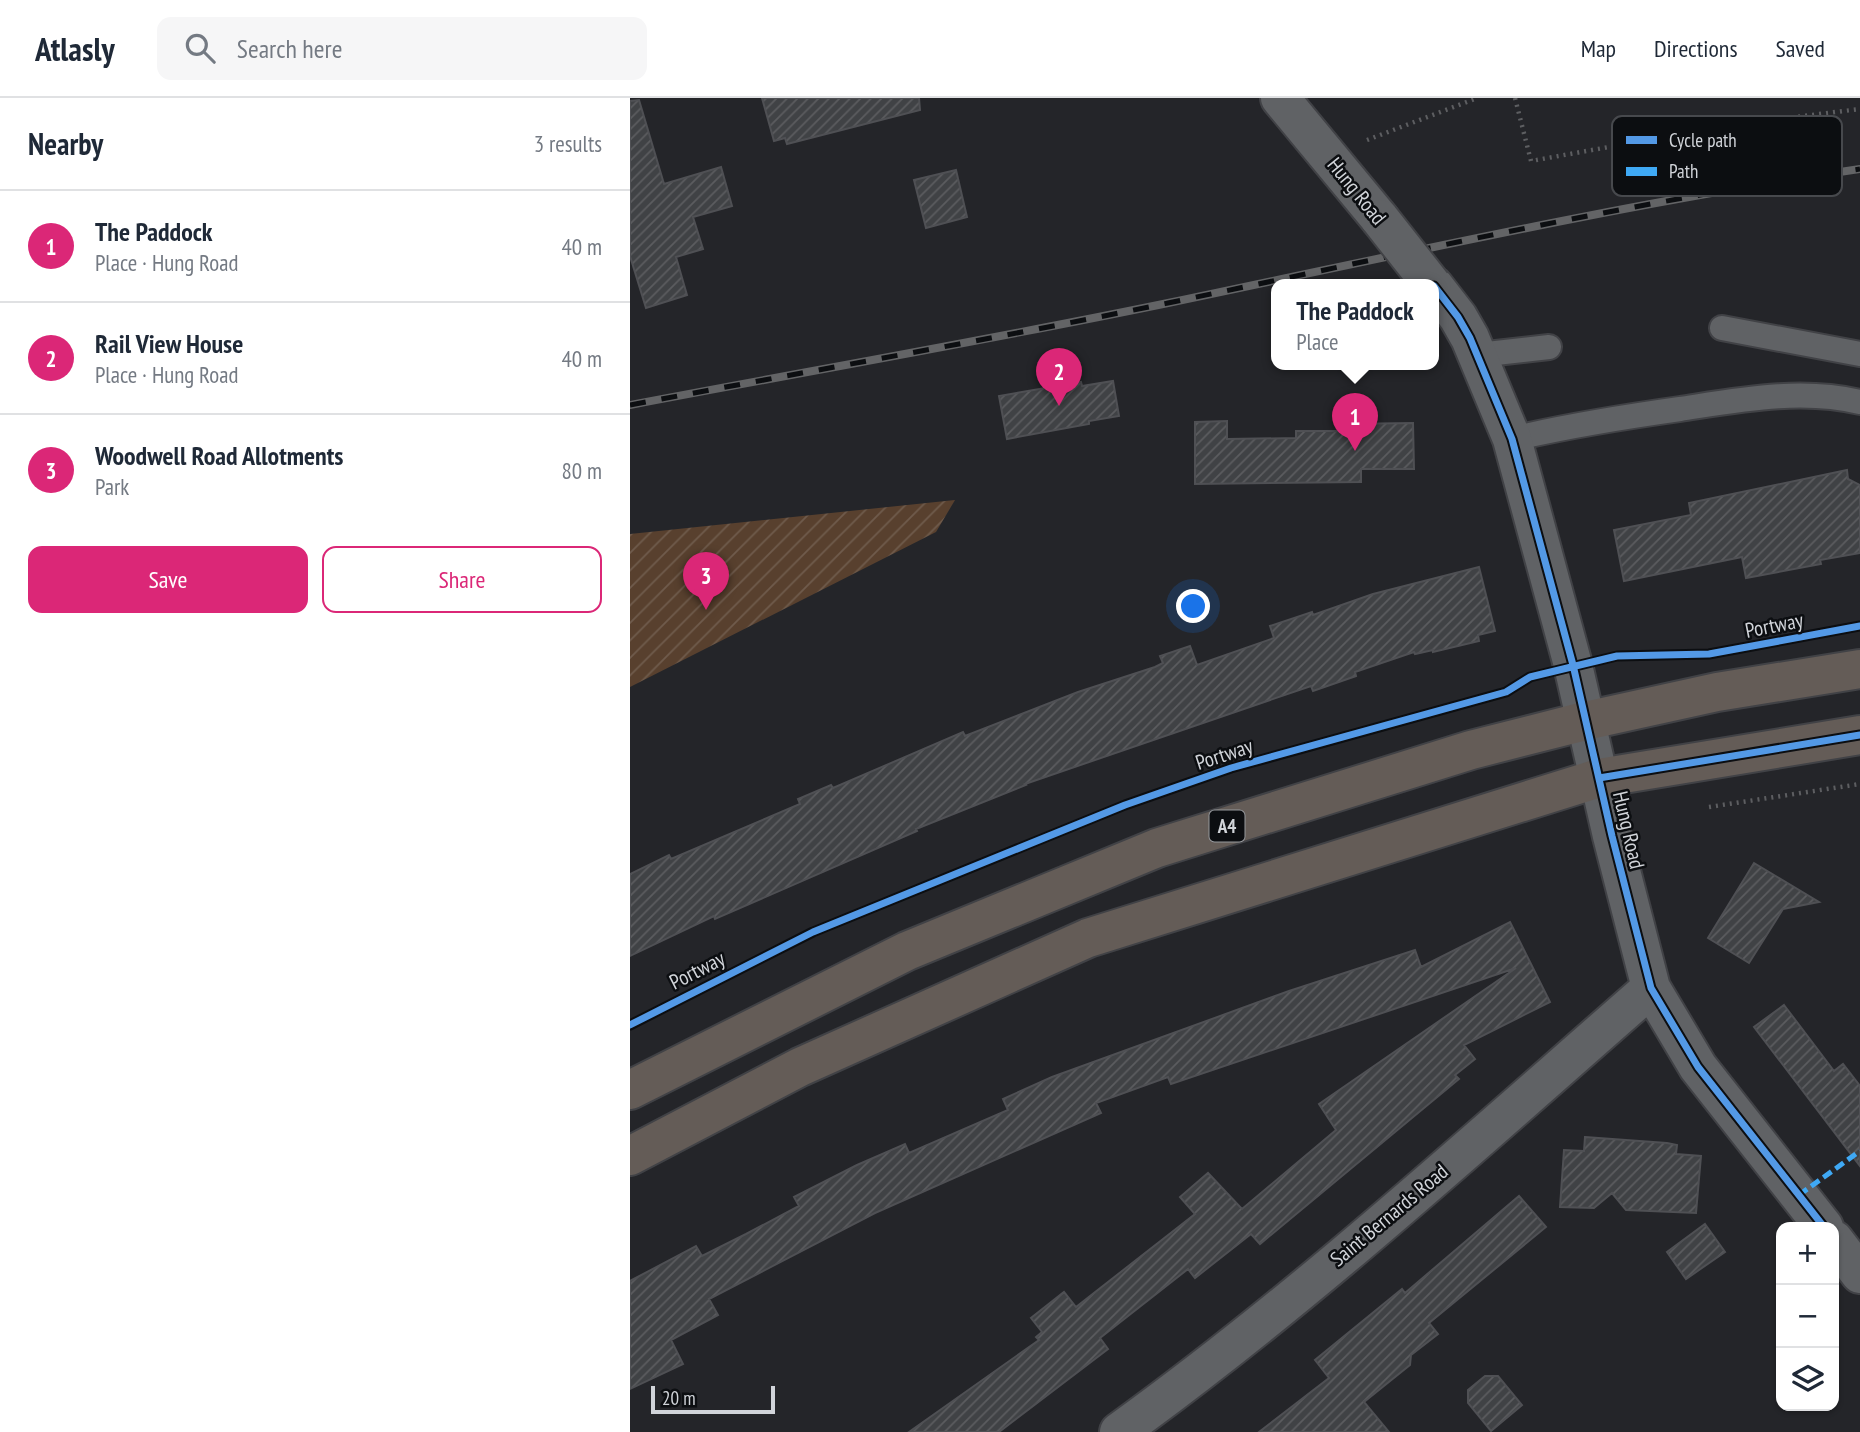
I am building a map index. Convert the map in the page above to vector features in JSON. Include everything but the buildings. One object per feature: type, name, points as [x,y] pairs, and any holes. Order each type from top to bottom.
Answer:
[{"type":"highway","name":"A4","points":[[630,1090],[908,951],[1157,848],[1471,750],[1717,692],[1860,669]]},
{"type":"highway","points":[[630,1156],[800,1067],[1088,938],[1599,778],[1860,735]]},
{"type":"street","name":"Hung Road","points":[[1280,98],[1427,279]]},
{"type":"street","name":"Hung Road","points":[[1439,293],[1458,317],[1478,355],[1512,439],[1568,645],[1651,988],[1698,1067],[1820,1222]]},
{"type":"street","name":"Saint Bernards Road","points":[[1119,1432],[1194,1378],[1396,1209],[1651,988]]},
{"type":"street","points":[[1839,1247],[1860,1274]]},
{"type":"lane","points":[[1722,328],[1860,354]]},
{"type":"lane","points":[[1478,355],[1549,347]]},
{"type":"lane","points":[[1512,439],[1580,424],[1743,399],[1810,396],[1860,402]]},
{"type":"path","points":[[1332,161],[1371,137],[1477,98]]},
{"type":"path","points":[[1515,98],[1531,161],[1612,146]]},
{"type":"path","points":[[1804,116],[1860,109]]},
{"type":"path","points":[[1709,807],[1860,783]]},
{"type":"shaded area","points":[[955,500],[936,532],[630,687],[630,534]]},
{"type":"railway","points":[[1842,172],[1860,169]]},
{"type":"railway","points":[[1281,279],[1698,196]]},
{"type":"railway","points":[[630,405],[1101,317],[1271,281]]},
{"type":"marked path","points":[[1799,1195],[1860,1151]]},
{"type":"cycle path","points":[[1439,292],[1470,338],[1512,439],[1573,665],[1612,836],[1651,988],[1698,1067],[1820,1222]]},
{"type":"cycle path","name":"Portway","points":[[630,1025],[813,932],[1125,805],[1231,768],[1506,692],[1530,677],[1617,656],[1709,654],[1860,626]]},
{"type":"cycle path","points":[[1599,778],[1860,735]]},
{"type":"place","name":"Rail View House","points":[[1059,406]]},
{"type":"place","name":"The Paddock","points":[[1355,451]]},
{"type":"place","name":"Woodwell Road Allotments","points":[[706,610]]}]
